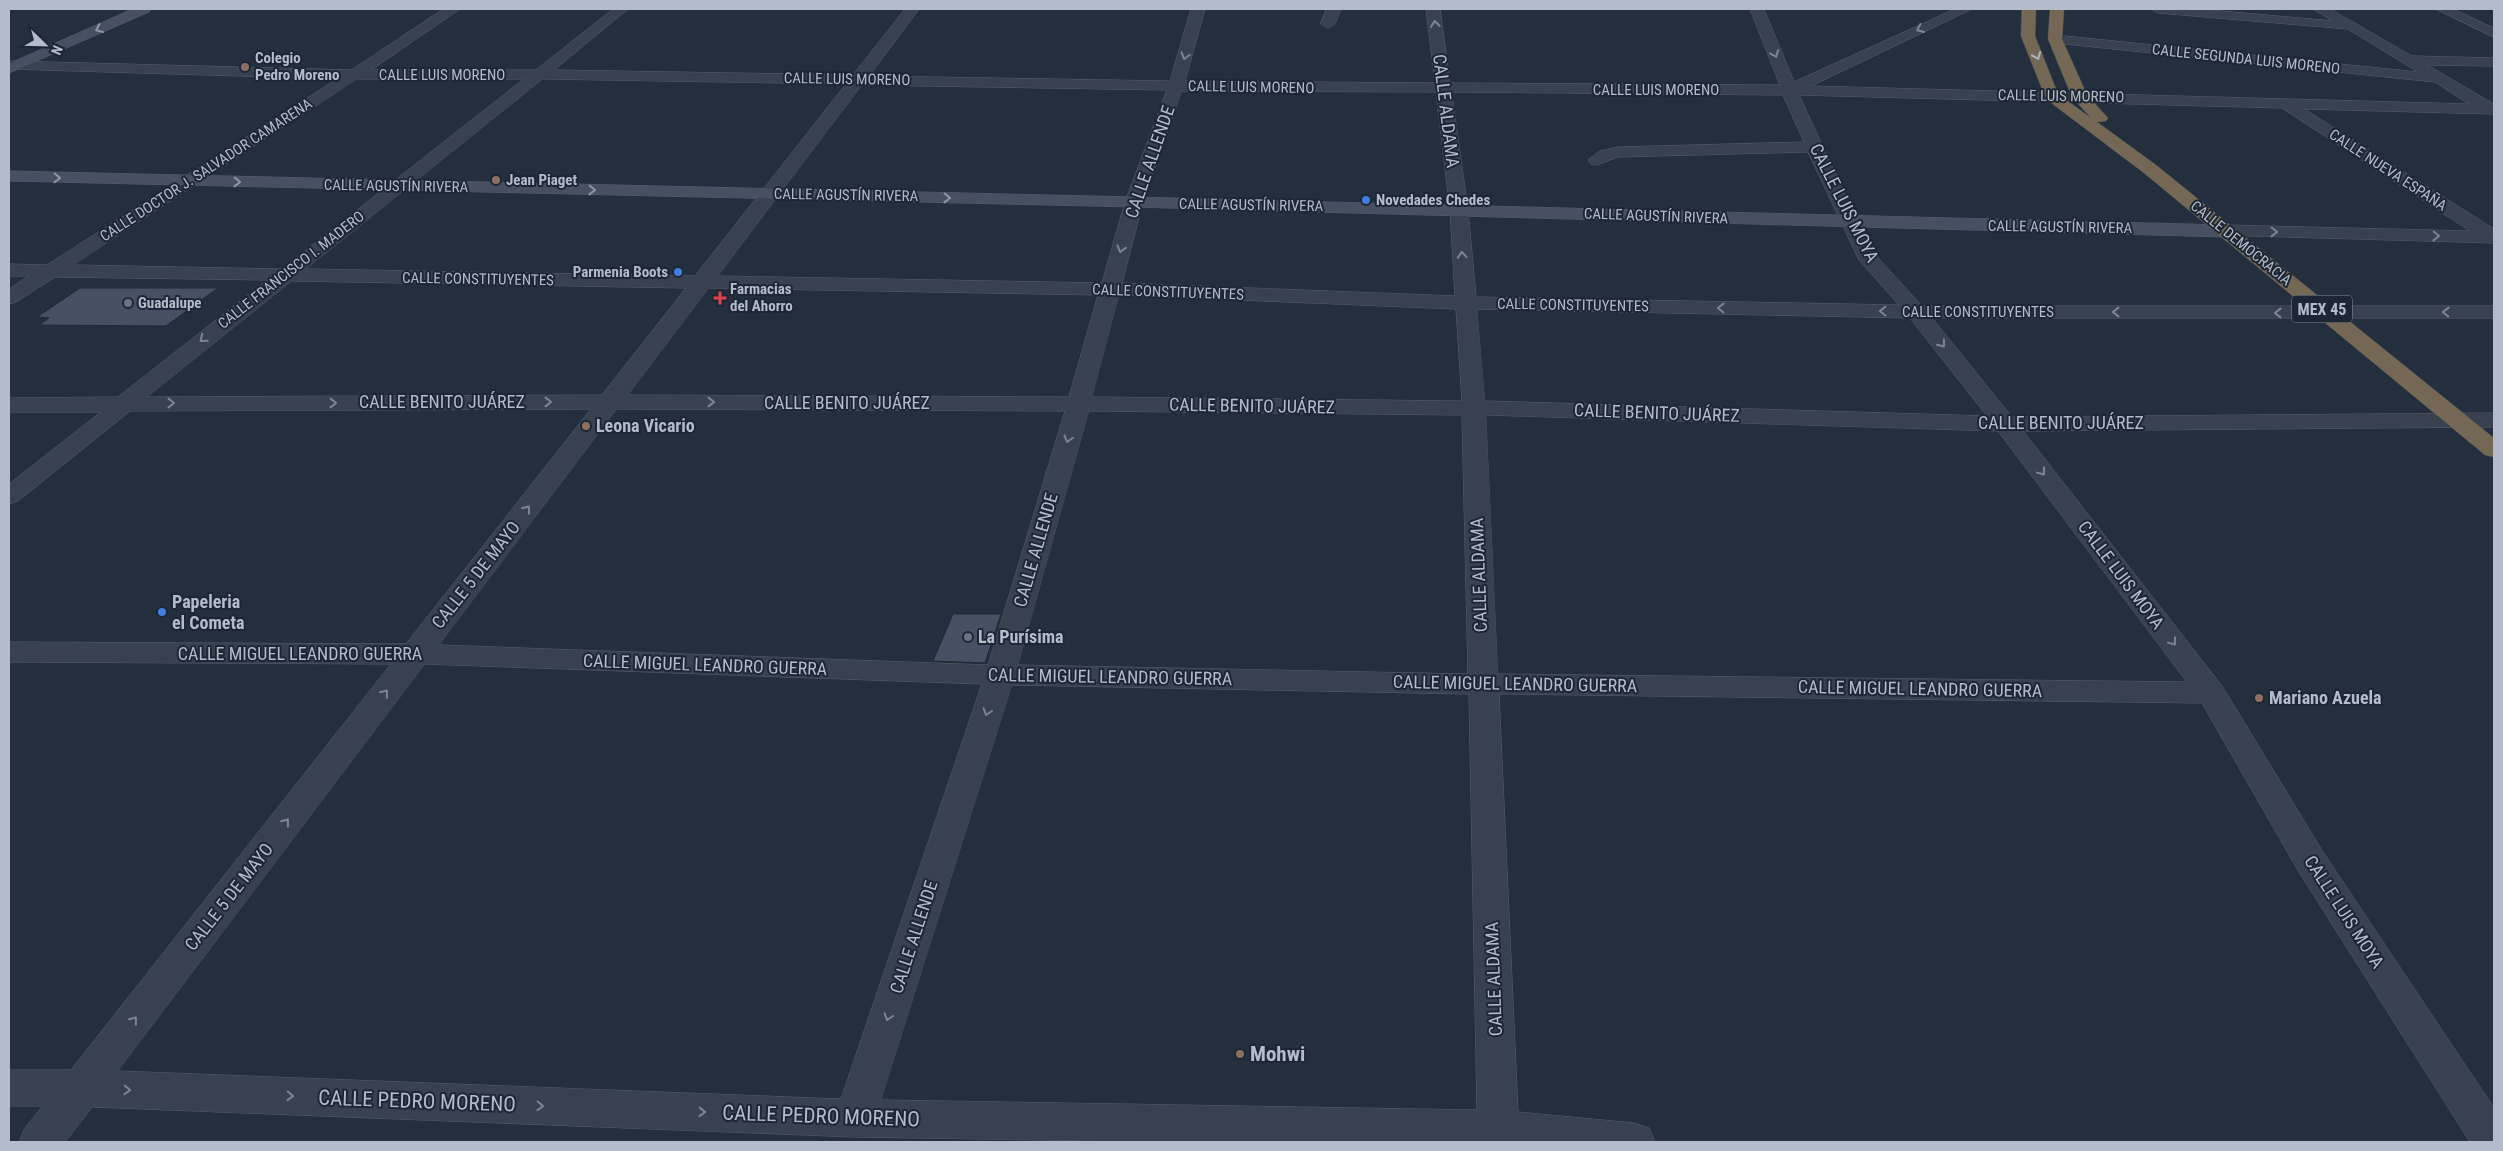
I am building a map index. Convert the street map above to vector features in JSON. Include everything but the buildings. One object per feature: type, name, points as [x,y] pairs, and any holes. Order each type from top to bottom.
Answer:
[{"type":"highway","points":[[2029,9],[2028,36],[2051,96]]},
{"type":"highway","name":"CALLE DEMOCRACIA","points":[[2057,9],[2055,39],[2080,97],[2150,169]]},
{"type":"highway","name":"CALLE DEMOCRACIA","points":[[2051,96],[2150,169],[2494,450]]},
{"type":"main road","points":[[12,67],[144,9]]},
{"type":"main road","name":"CALLE AGUSTÍN RIVERA","points":[[9,176],[1459,210],[2225,231]]},
{"type":"street","name":"CALLE DOCTOR J. SALVADOR CAMARENA","points":[[9,298],[453,9]]},
{"type":"street","name":"CALLE FRANCISCO I. MADERO","points":[[9,496],[282,276],[621,9]]},
{"type":"street","name":"CALLE 5 DE MAYO","points":[[40,1142],[912,9]]},
{"type":"street","name":"CALLE ALLENDE","points":[[855,1118],[1000,675],[1079,404],[1134,202],[1176,86],[1198,9]]},
{"type":"street","points":[[1328,24],[1334,9]]},
{"type":"street","name":"CALLE ALDAMA","points":[[1433,9],[1459,210],[1474,408],[1499,1136]]},
{"type":"street","name":"CALLE LUIS MOYA","points":[[1757,9],[1789,90],[1869,260],[1916,312],[2005,424],[2211,693],[2311,862],[2493,1142]]},
{"type":"street","points":[[1789,90],[1964,9]]},
{"type":"street","points":[[2158,9],[2227,12],[2355,27]]},
{"type":"street","points":[[2320,9],[2355,27],[2436,78],[2492,109]]},
{"type":"street","points":[[2442,9],[2494,33]]},
{"type":"street","points":[[2211,28],[2227,12]]},
{"type":"street","name":"CALLE SEGUNDA LUIS MORENO","points":[[2055,39],[2436,78]]},
{"type":"street","points":[[2184,53],[2197,40]]},
{"type":"street","points":[[2410,60],[2494,62]]},
{"type":"street","name":"CALLE LUIS MORENO","points":[[12,67],[354,75],[538,74],[1176,86],[1789,90],[2492,109]]},
{"type":"street","name":"CALLE NUEVA ESPAÑA","points":[[2283,102],[2493,237]]},
{"type":"street","points":[[1597,160],[1618,152],[1816,147]]},
{"type":"street","name":"CALLE AGUSTÍN RIVERA","points":[[2225,231],[2493,237]]},
{"type":"street","name":"CALLE CONSTITUYENTES","points":[[9,270],[1109,289],[1465,304],[1916,312],[2494,312]]},
{"type":"street","name":"CALLE BENITO JUÁREZ","points":[[9,405],[609,402],[1079,404],[1474,408],[2005,424],[2494,420]]},
{"type":"street","name":"CALLE MIGUEL LEANDRO GUERRA","points":[[9,652],[415,654],[1000,675],[1483,684],[2211,693]]},
{"type":"street","name":"CALLE PEDRO MORENO","points":[[9,1088],[82,1088],[1205,1133],[1499,1136],[1634,1142]]},
{"type":"place","name":"Colegio Pedro Moreno","points":[[245,67]]},
{"type":"place","name":"Jean Piaget","points":[[496,180]]},
{"type":"place","name":"Novedades Chedes","points":[[1366,200]]},
{"type":"place","name":"Parmenia Boots","points":[[678,272]]},
{"type":"place","name":"Farmacias del Ahorro","points":[[720,298]]},
{"type":"place","name":"Guadalupe","points":[[128,303]]},
{"type":"place","name":"Leona Vicario","points":[[586,426]]},
{"type":"place","name":"Papeleria el Cometa","points":[[162,612]]},
{"type":"place","name":"La Purísima","points":[[968,637]]},
{"type":"place","name":"Mariano Azuela","points":[[2259,698]]},
{"type":"place","name":"Mohwi","points":[[1240,1054]]}]
